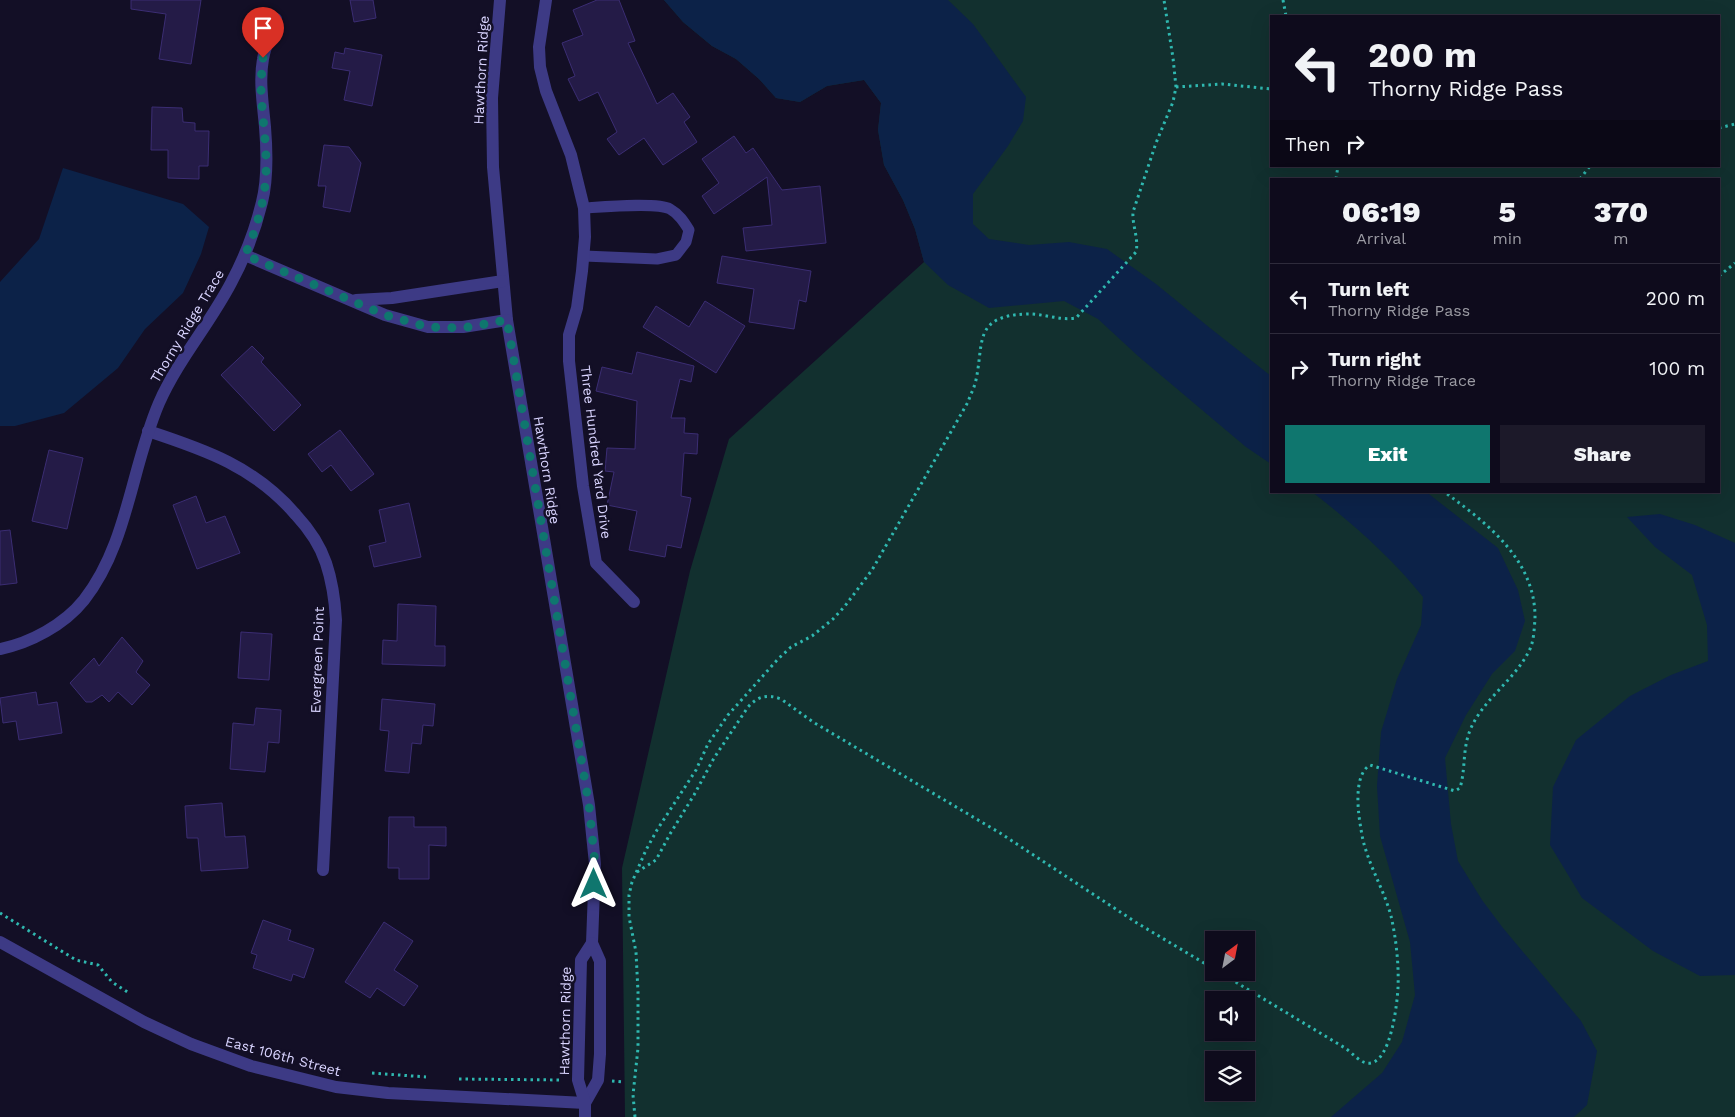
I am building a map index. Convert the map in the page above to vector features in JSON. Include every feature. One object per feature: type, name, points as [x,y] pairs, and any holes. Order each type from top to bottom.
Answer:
[{"type":"street","name":"Hawthorn Ridge","points":[[500,0],[492,98],[493,166],[507,320],[589,805],[595,864],[592,943],[600,961],[600,1054],[598,1080],[585,1103]]},
{"type":"street","name":"Three Hundred Yard Drive","points":[[546,0],[539,47],[540,67],[546,91],[571,155],[584,208],[584,256],[577,308],[569,335],[570,361],[586,503],[596,563],[634,602]]},
{"type":"street","name":"Thorny Ridge Trace","points":[[0,649],[46,632],[82,602],[99,580],[107,566],[120,529],[148,431],[172,377],[230,284],[253,237],[266,175],[265,129],[261,88],[263,58],[276,19]]},
{"type":"street","points":[[245,255],[385,315],[428,327],[463,328],[507,320]]},
{"type":"street","points":[[350,300],[392,298],[504,281]]},
{"type":"street","name":"Evergreen Point","points":[[148,431],[227,461],[261,480],[286,503],[310,530],[326,563],[335,603],[336,620],[323,870]]},
{"type":"street","name":"East 106th Street","points":[[0,942],[144,1022],[191,1044],[252,1066],[336,1087],[388,1093],[585,1103]]},
{"type":"street","name":"Hawthorn Ridge","points":[[585,1117],[585,1103],[578,1080],[581,960],[592,943]]},
{"type":"lane","points":[[584,208],[650,206],[669,208],[680,216],[689,230],[686,242],[676,255],[656,259],[584,256]]},
{"type":"path","points":[[635,1117],[633,1095],[638,1048],[638,992],[636,952],[629,910],[635,873],[657,830],[696,770],[708,744],[728,714],[791,647],[812,636],[846,606],[872,570],[968,402],[975,384],[982,338],[990,325],[1009,315],[1036,314],[1071,319],[1079,315],[1136,252],[1134,212],[1156,143],[1173,102],[1176,87],[1174,58],[1164,0]]},
{"type":"path","points":[[1283,0],[1286,15]]},
{"type":"path","points":[[1176,87],[1222,84],[1270,89]]},
{"type":"path","points":[[1720,128],[1735,124]]},
{"type":"path","points":[[1581,178],[1589,167]]},
{"type":"path","points":[[1720,275],[1735,263]]},
{"type":"path","points":[[1234,981],[1345,1048],[1364,1063],[1377,1060],[1388,1043],[1398,987],[1397,959],[1390,914],[1366,853],[1361,831],[1358,805],[1359,784],[1363,771],[1370,765],[1455,791],[1460,788],[1466,742],[1471,728],[1480,713],[1529,652],[1534,631],[1535,612],[1528,577],[1515,556],[1500,538],[1445,493]]},
{"type":"path","points":[[635,873],[656,860],[734,726],[754,701],[762,696],[769,696],[781,699],[820,727],[1000,833],[1137,923],[1205,964]]},
{"type":"path","points":[[0,913],[76,960],[98,964],[112,982],[134,997]]},
{"type":"path","points":[[363,1073],[431,1077]]},
{"type":"path","points":[[450,1079],[562,1080]]},
{"type":"green space","points":[[664,0],[1735,0],[1735,1117],[625,1117],[622,868],[690,571],[729,439],[924,262],[915,229],[903,200],[884,165],[878,130],[881,103],[864,80],[827,86],[800,102],[776,98],[759,79],[736,59],[712,46],[683,22]]},
{"type":"water","points":[[664,0],[948,0],[973,24],[1026,97],[1023,121],[1008,146],[973,194],[973,224],[989,239],[1029,245],[1069,242],[1107,249],[1156,284],[1270,375],[1270,463],[1246,447],[1138,356],[1098,319],[1064,301],[989,308],[948,285],[924,262],[915,229],[903,200],[884,165],[878,130],[881,103],[864,80],[827,86],[800,102],[776,98],[759,79],[736,59],[712,46],[683,22]]},
{"type":"water","points":[[63,168],[183,204],[209,227],[201,254],[183,293],[145,329],[118,368],[64,413],[15,426],[0,426],[0,282],[39,239]]},
{"type":"water","points":[[1314,493],[1428,493],[1498,548],[1518,590],[1525,621],[1515,651],[1492,674],[1466,715],[1445,758],[1451,824],[1458,861],[1482,900],[1581,1021],[1597,1051],[1587,1105],[1574,1117],[1331,1117],[1382,1073],[1402,1042],[1415,995],[1410,942],[1380,836],[1377,786],[1381,732],[1397,679],[1421,625],[1423,597],[1370,541]]},
{"type":"water","points":[[1660,514],[1695,525],[1735,543],[1735,975],[1700,976],[1653,951],[1582,898],[1550,845],[1553,787],[1576,740],[1630,696],[1671,675],[1708,661],[1707,625],[1692,575],[1655,547],[1627,517]]},
{"type":"building","points":[[131,0],[201,0],[191,64],[159,59],[166,14],[131,9]]},
{"type":"building","points":[[350,0],[373,0],[376,18],[354,22]]},
{"type":"building","points":[[597,0],[619,0],[635,41],[628,43],[657,104],[673,93],[690,117],[684,122],[697,142],[663,165],[644,138],[619,155],[607,139],[617,132],[598,92],[579,101],[568,79],[575,76],[562,43],[583,35],[573,10]]},
{"type":"building","points":[[345,48],[382,55],[372,106],[344,100],[350,71],[332,68],[335,52],[344,54]]},
{"type":"building","points":[[152,107],[182,108],[183,122],[195,123],[195,131],[209,131],[208,166],[199,166],[199,179],[168,178],[168,150],[151,150]]},
{"type":"building","points":[[734,136],[746,153],[753,148],[782,190],[820,186],[826,243],[746,251],[743,228],[772,225],[767,177],[714,214],[702,196],[719,183],[702,159]]},
{"type":"building","points":[[324,145],[349,147],[361,163],[350,212],[323,207],[326,186],[318,186]]},
{"type":"building","points":[[722,256],[811,271],[806,302],[799,300],[794,329],[749,322],[754,289],[717,283]]},
{"type":"building","points":[[705,301],[745,326],[716,373],[643,327],[656,306],[689,327]]},
{"type":"building","points":[[252,346],[264,358],[261,362],[301,405],[274,431],[221,375]]},
{"type":"building","points":[[637,352],[694,366],[691,382],[680,379],[671,418],[685,418],[684,433],[698,434],[697,454],[684,453],[681,496],[691,498],[681,548],[667,545],[665,557],[629,550],[637,511],[607,505],[614,472],[605,471],[607,448],[635,449],[637,401],[596,391],[602,367],[632,374]]},
{"type":"building","points":[[340,430],[374,474],[351,491],[331,465],[322,472],[308,454]]},
{"type":"building","points":[[49,450],[83,458],[67,529],[32,521]]},
{"type":"building","points":[[196,496],[206,523],[225,516],[240,553],[197,569],[173,505]]},
{"type":"building","points":[[409,503],[421,557],[374,567],[369,546],[386,542],[379,510]]},
{"type":"building","points":[[10,530],[17,583],[0,585],[0,531]]},
{"type":"building","points":[[398,604],[436,606],[435,646],[445,646],[445,666],[382,664],[383,640],[397,641]]},
{"type":"building","points":[[241,632],[272,634],[269,680],[238,678]]},
{"type":"building","points":[[122,637],[143,661],[136,672],[150,685],[132,705],[118,692],[109,702],[102,695],[92,702],[86,702],[70,683],[94,658],[99,666]]},
{"type":"building","points":[[36,692],[38,705],[57,702],[62,733],[19,740],[16,721],[3,723],[0,698]]},
{"type":"building","points":[[382,699],[435,704],[433,726],[423,725],[421,744],[412,743],[409,773],[385,771],[389,731],[380,730]]},
{"type":"building","points":[[256,708],[281,710],[279,743],[268,742],[265,772],[230,769],[233,723],[254,725]]},
{"type":"building","points":[[222,803],[225,837],[245,836],[248,868],[201,871],[198,838],[187,838],[185,806]]},
{"type":"building","points":[[389,817],[414,817],[414,827],[446,827],[446,846],[429,845],[429,879],[399,879],[399,868],[388,868]]},
{"type":"building","points":[[263,920],[291,930],[288,940],[314,949],[304,978],[293,974],[291,981],[253,968],[257,955],[251,953]]},
{"type":"building","points":[[384,922],[413,941],[394,970],[418,986],[404,1006],[377,988],[370,998],[345,982]]},
{"type":"route","points":[[263,58],[261,88],[265,129],[266,175],[253,237],[245,255],[385,315],[428,327],[463,328],[507,320],[589,805],[595,864],[594,884]]}]
